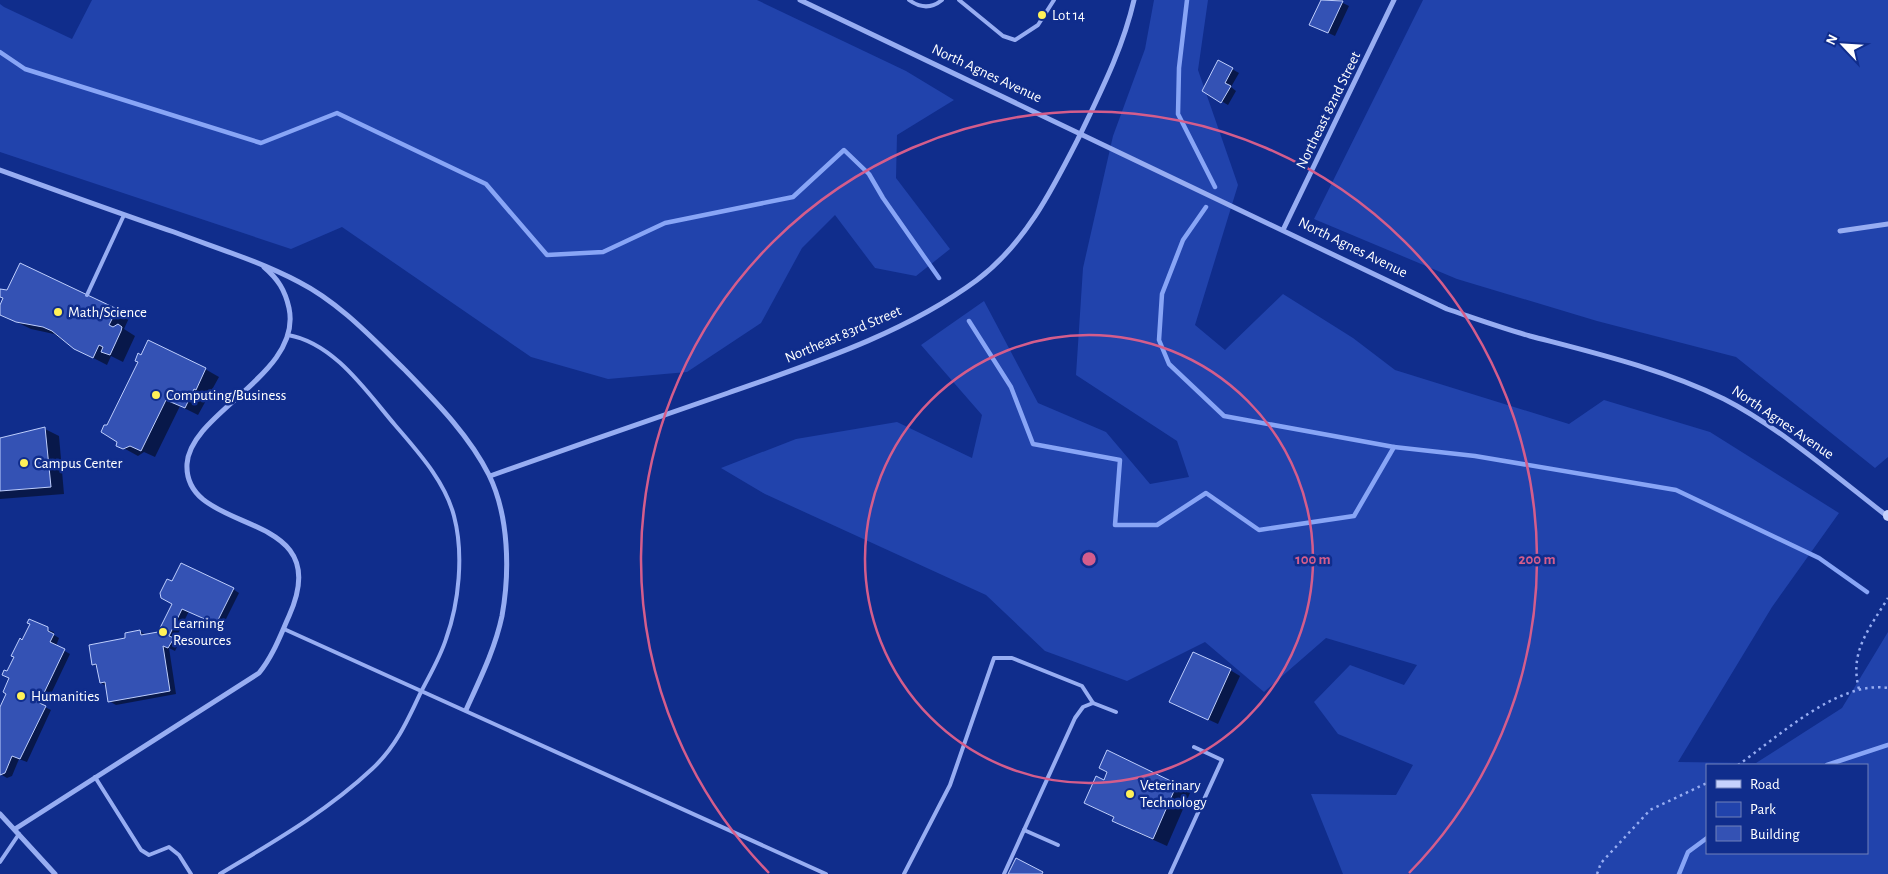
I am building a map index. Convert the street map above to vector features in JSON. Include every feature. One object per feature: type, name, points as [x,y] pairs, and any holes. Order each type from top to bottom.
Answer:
[{"type":"street","name":"North Agnes Avenue","points":[[800,0],[1447,309],[1529,336],[1576,346],[1662,374],[1725,400],[1780,434],[1888,516]]},
{"type":"street","name":"Northeast 83rd Street","points":[[490,476],[782,374],[875,338],[939,305],[978,279],[1007,252],[1057,182],[1100,97],[1118,54],[1134,0]]},
{"type":"street","name":"Northeast 82nd Street","points":[[1283,230],[1394,0]]},
{"type":"street","points":[[0,170],[257,262],[301,283],[333,304],[371,336],[430,396],[458,428],[490,476],[499,506],[505,541],[506,575],[502,616],[491,652],[466,710]]},
{"type":"street","points":[[1840,231],[1888,224]]},
{"type":"street","points":[[15,829],[259,672],[269,661],[296,601],[301,582],[298,565],[290,549],[261,529],[209,504],[197,493],[189,479],[187,463],[193,445],[203,432],[269,367],[280,353],[288,335],[290,315],[286,296],[278,280],[257,262]]},
{"type":"street","points":[[0,814],[55,874]]},
{"type":"lane","points":[[909,0],[922,6],[931,7],[942,0]]},
{"type":"lane","points":[[959,0],[1003,36],[1015,40],[1038,25],[1054,0]]},
{"type":"lane","points":[[87,295],[124,214]]},
{"type":"lane","points":[[220,874],[302,824],[338,799],[373,768],[400,736],[446,639],[456,599],[459,554],[454,516],[432,467],[364,390],[320,347],[304,338],[288,335]]},
{"type":"lane","points":[[284,629],[826,874]]},
{"type":"lane","points":[[904,874],[950,785],[994,658],[1012,658],[1082,686],[1093,703],[1116,712]]},
{"type":"lane","points":[[1004,874],[1075,718],[1083,707],[1093,703]]},
{"type":"lane","points":[[1170,874],[1222,760],[1194,747]]},
{"type":"lane","points":[[95,778],[141,850],[149,854],[169,847],[179,855],[191,874]]},
{"type":"lane","points":[[1024,830],[1058,845]]},
{"type":"lane","points":[[0,862],[19,834]]},
{"type":"path","points":[[1859,689],[1855,674],[1857,653],[1888,598]]},
{"type":"path","points":[[1739,764],[1822,705],[1859,689],[1888,688]]},
{"type":"path","points":[[1597,874],[1601,863],[1650,810],[1706,783]]},
{"type":"green space","points":[[92,0],[757,0],[906,71],[954,100],[897,135],[896,178],[950,249],[916,276],[875,268],[835,215],[802,248],[761,323],[687,372],[608,379],[531,357],[342,227],[291,249],[0,152],[0,4],[72,39]]},
{"type":"green space","points":[[1154,0],[1208,0],[1198,70],[1238,185],[1195,325],[1225,350],[1283,294],[1353,338],[1395,370],[1569,424],[1604,400],[1710,432],[1839,513],[1772,607],[1678,762],[1756,763],[1842,708],[1888,632],[1888,874],[1343,874],[1311,794],[1396,795],[1413,765],[1338,734],[1314,702],[1350,665],[1404,685],[1417,665],[1326,638],[1264,692],[1205,642],[1127,681],[1045,651],[986,595],[765,494],[721,468],[796,439],[897,422],[972,458],[982,415],[921,345],[984,301],[1038,403],[1106,432],[1150,484],[1189,477],[1177,441],[1076,375],[1083,268],[1113,136],[1145,49]]},
{"type":"green space","points":[[1423,0],[1888,0],[1888,457],[1875,468],[1736,357],[1597,321],[1457,279],[1314,219]]},
{"type":"building","points":[[1321,0],[1343,1],[1328,33],[1309,25]]},
{"type":"building","points":[[1218,60],[1233,68],[1225,83],[1231,86],[1221,103],[1202,91]]},
{"type":"building","name":"Math/Science","points":[[20,263],[117,309],[109,325],[113,327],[118,324],[122,327],[110,355],[101,352],[103,347],[99,345],[93,358],[74,349],[52,331],[43,327],[16,322],[0,315],[0,305],[3,298],[0,297],[0,289],[7,290]]},
{"type":"building","name":"Computing/Business","points":[[148,340],[206,368],[185,408],[166,400],[141,451],[130,446],[123,449],[116,446],[117,442],[101,432],[104,425],[107,425],[138,362],[135,361],[138,353],[141,355]]},
{"type":"building","name":"Campus Center","points":[[45,427],[51,487],[0,491],[0,438]]},
{"type":"building","name":"Learning Resources","points":[[181,563],[234,588],[216,624],[182,609],[169,636],[174,638],[168,648],[163,646],[170,691],[108,702],[105,682],[100,683],[96,664],[92,665],[89,645],[125,638],[125,633],[140,630],[141,635],[158,632],[172,604],[161,598],[160,593],[167,579],[172,581]]},
{"type":"building","name":"Humanities","points":[[29,619],[48,627],[48,631],[54,634],[50,642],[65,649],[43,695],[39,694],[35,701],[46,706],[20,759],[12,756],[5,773],[0,775],[0,707],[6,694],[3,692],[9,678],[2,675],[4,670],[7,671],[14,657],[11,656],[30,624],[27,623]]},
{"type":"building","points":[[1193,652],[1231,669],[1208,720],[1169,702]]},
{"type":"building","name":"Veterinary Technology","points":[[1107,750],[1177,784],[1153,839],[1112,821],[1114,817],[1084,803],[1096,776],[1104,780],[1107,772],[1099,768]]},
{"type":"building","points":[[1016,858],[1043,872],[1042,874],[1008,874]]},
{"type":"waterway","points":[[1187,0],[1179,68],[1178,114],[1215,187]]},
{"type":"waterway","points":[[0,52],[25,69],[261,143],[337,113],[486,184],[547,255],[603,252],[665,223],[793,197],[844,150],[869,174],[883,198],[939,278]]},
{"type":"waterway","points":[[1206,207],[1183,240],[1162,294],[1159,340],[1169,364],[1224,416],[1394,447]]},
{"type":"waterway","points":[[969,321],[1011,387],[1033,444],[1120,460],[1115,525],[1157,525],[1206,493],[1259,530],[1354,516],[1394,447],[1475,456],[1676,490],[1819,558],[1867,592]]},
{"type":"waterway","points":[[1830,764],[1888,745]]},
{"type":"waterway","points":[[1679,874],[1688,852],[1706,839]]},
{"type":"place","name":"Lot 14","points":[[1042,15]]},
{"type":"place","name":"Math/Science","points":[[58,312]]},
{"type":"place","name":"Computing/Business","points":[[156,395]]},
{"type":"place","name":"Campus Center","points":[[24,463]]},
{"type":"place","name":"Learning Resources","points":[[163,632]]},
{"type":"place","name":"Humanities","points":[[21,696]]},
{"type":"place","name":"Veterinary Technology","points":[[1130,794]]}]
